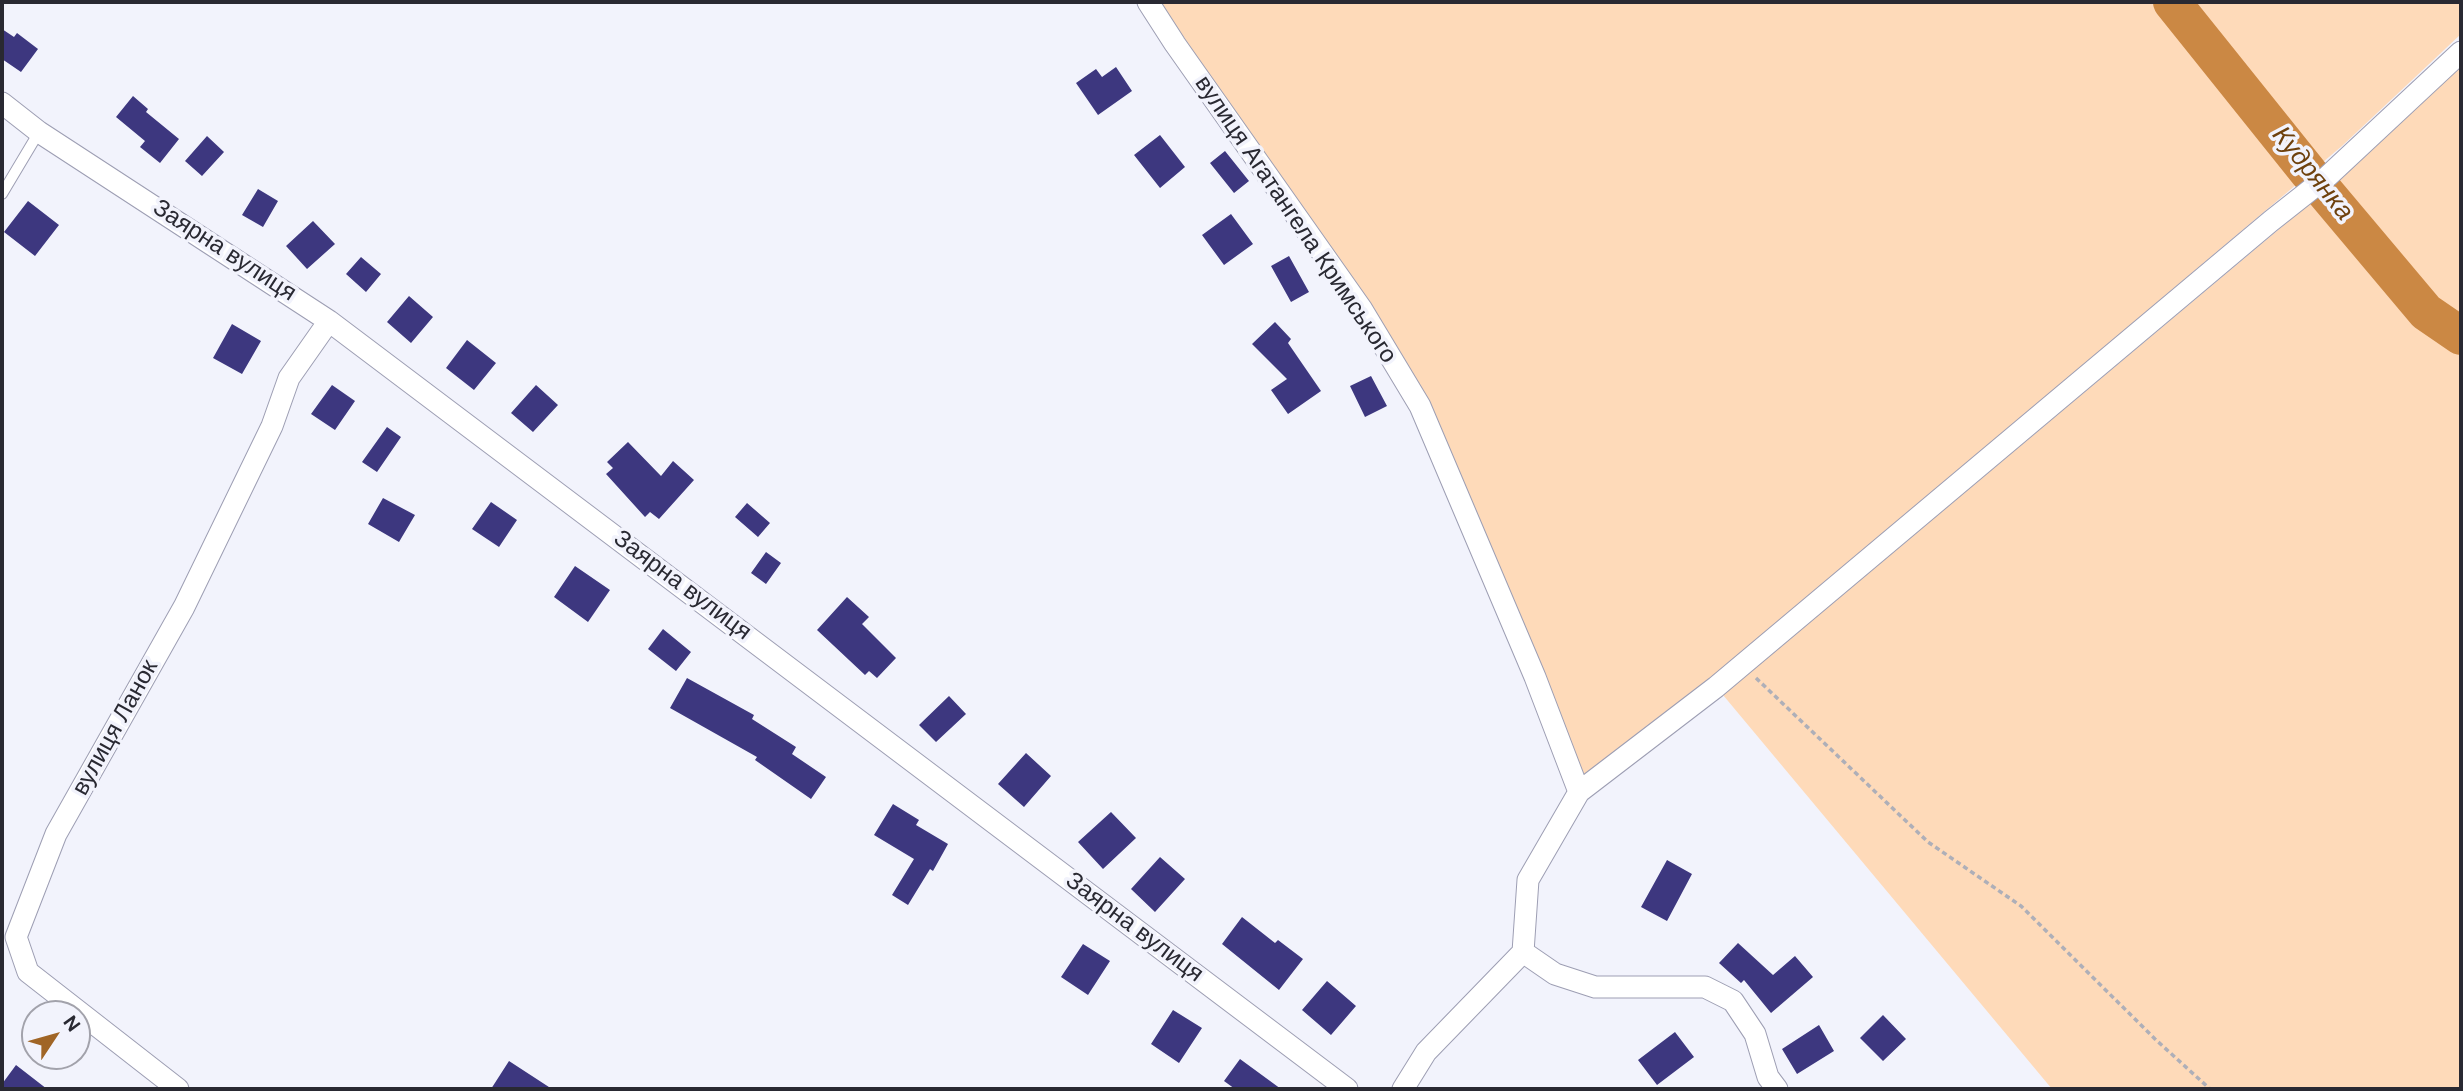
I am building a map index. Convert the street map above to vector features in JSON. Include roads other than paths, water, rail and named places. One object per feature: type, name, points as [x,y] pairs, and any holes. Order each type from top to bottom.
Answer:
[{"type":"street","name":"вулиця Агатангела Кримського","points":[[1148,2],[1361,308],[1420,406],[1535,677],[1579,792]]},
{"type":"street","points":[[1403,1089],[1426,1052],[1523,952],[1528,880],[1579,792],[1742,666],[2271,220],[2351,156],[2461,52]]},
{"type":"street","name":"Заярна вулиця","points":[[2,103],[39,132],[329,321],[1347,1089]]},
{"type":"street","name":"вулиця Ланок","points":[[178,1089],[29,972],[16,937],[56,834],[184,607],[272,426],[289,379],[329,321]]},
{"type":"street","points":[[1523,952],[1555,974],[1595,987],[1705,987],[1733,1001],[1755,1034],[1769,1077],[1777,1089]]},
{"type":"lane","points":[[2,194],[39,132]]},
{"type":"waterway","name":"Кудрянка","points":[[2172,2],[2309,173],[2426,312],[2461,336]]}]
